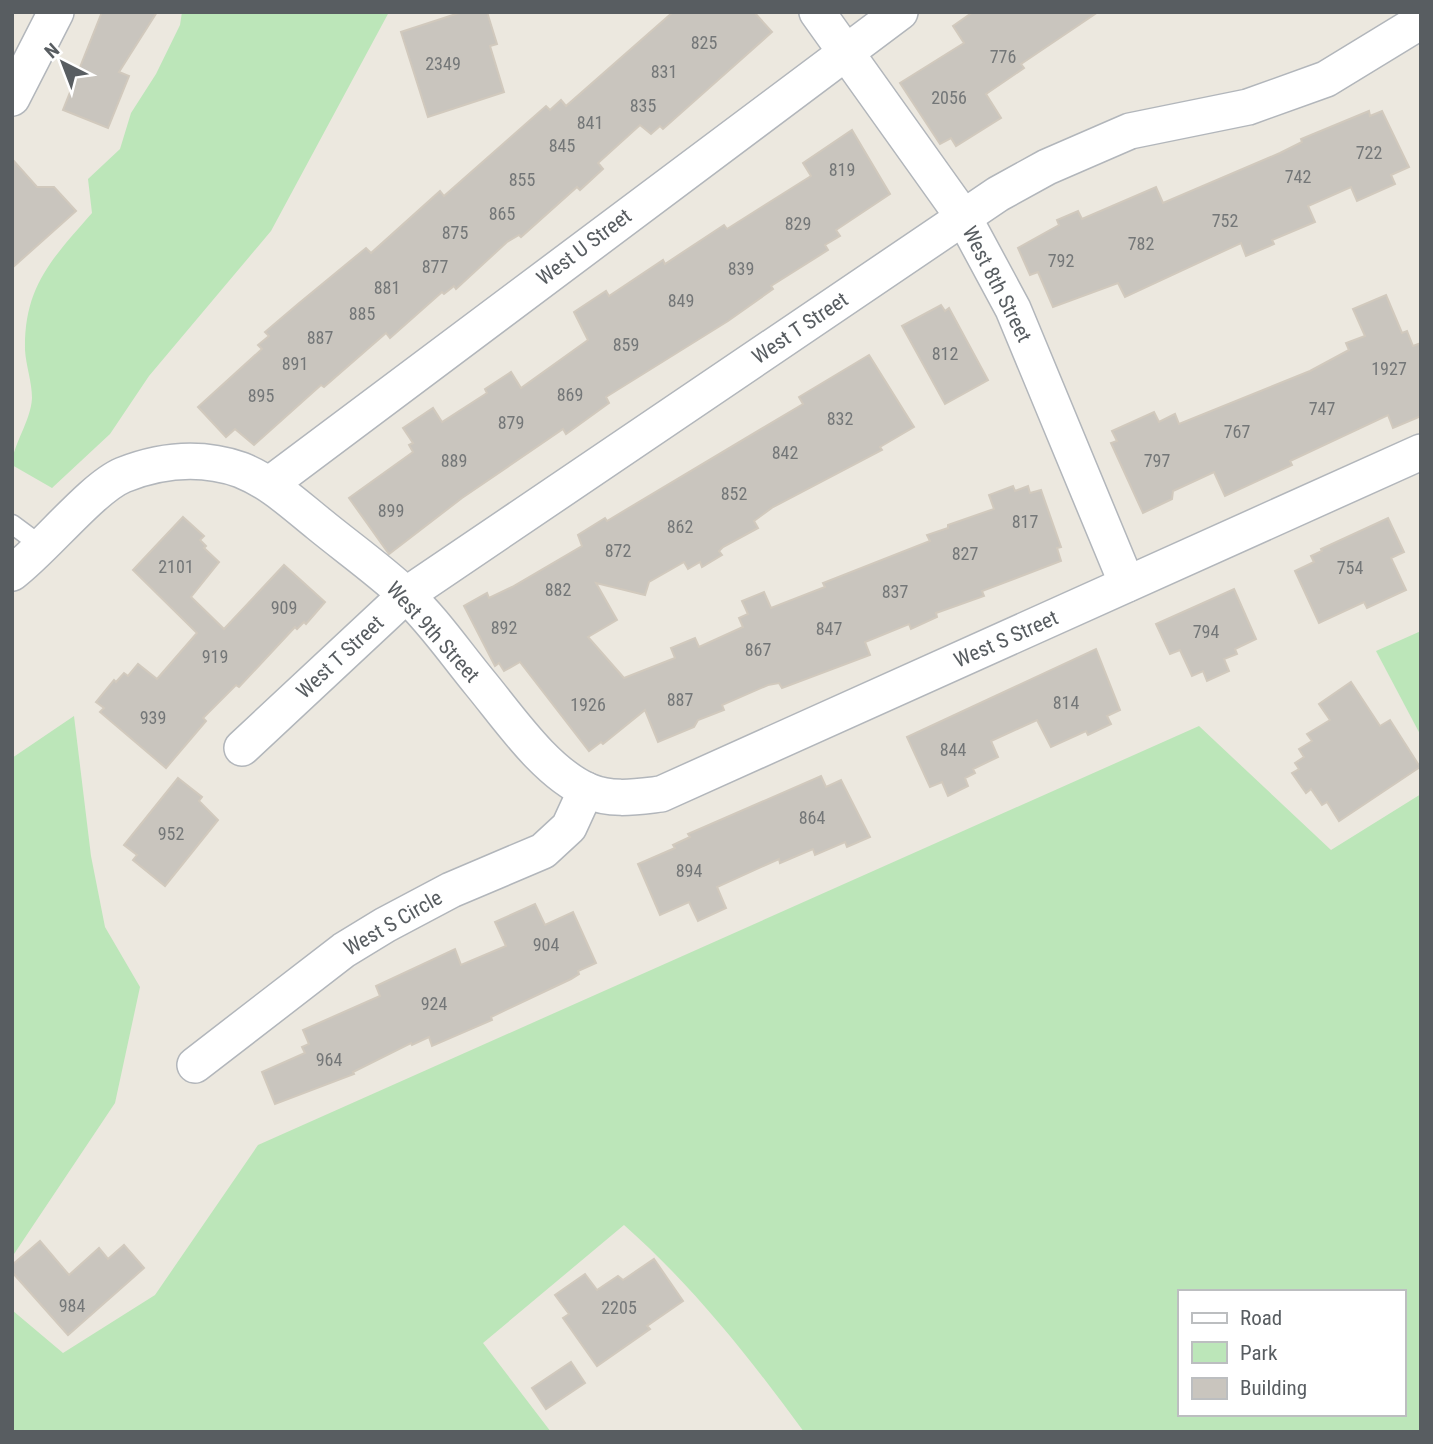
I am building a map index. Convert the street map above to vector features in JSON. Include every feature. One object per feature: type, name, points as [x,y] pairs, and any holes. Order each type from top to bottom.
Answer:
[{"type":"street","points":[[12,98],[57,12]]},
{"type":"street","name":"West 8th Street","points":[[817,12],[964,218],[1013,309],[1127,584]]},
{"type":"street","name":"West U Street","points":[[270,484],[845,50],[900,12]]},
{"type":"street","name":"West T Street","points":[[243,748],[406,595],[998,194],[1096,144],[1130,131],[1248,107],[1326,79],[1415,24]]},
{"type":"street","name":"West S Street","points":[[586,790],[611,798],[661,794],[1421,452]]},
{"type":"street","name":"West 9th Street","points":[[12,573],[43,548],[93,497],[119,477],[169,461],[195,461],[241,470],[270,484],[406,595],[524,739],[586,790]]},
{"type":"street","name":"West S Circle","points":[[195,1065],[344,950],[451,890],[543,851],[569,827],[586,790]]},
{"type":"lane","points":[[12,524],[43,548]]},
{"type":"green space","points":[[182,12],[389,12],[271,231],[149,376],[110,434],[52,488],[12,465],[32,398],[25,350],[29,308],[43,275],[92,213],[88,179],[120,149],[131,113],[156,74],[180,25]]},
{"type":"green space","points":[[1421,631],[1421,736],[1376,651]]},
{"type":"green space","points":[[74,716],[91,856],[105,927],[140,987],[115,1103],[12,1257],[12,758]]},
{"type":"green space","points":[[1199,726],[1331,850],[1421,794],[1421,1432],[804,1432],[719,1323],[674,1273],[624,1225],[483,1343],[551,1432],[12,1432],[12,1310],[63,1353],[155,1295],[258,1145]]},
{"type":"building","points":[[102,12],[157,12],[119,72],[129,76],[108,128],[63,110]]},
{"type":"building","points":[[462,12],[487,12],[497,44],[490,46],[504,92],[428,117],[401,32]]},
{"type":"building","points":[[673,12],[754,12],[772,32],[663,129],[660,126],[651,134],[640,125],[598,163],[603,169],[580,190],[577,187],[521,237],[519,235],[507,242],[456,289],[454,286],[444,294],[442,292],[390,338],[386,333],[324,387],[321,385],[254,445],[235,429],[226,437],[198,407],[262,349],[258,345],[269,336],[265,332],[298,304],[366,248],[371,253],[440,191],[444,196],[546,106],[550,110],[561,100],[566,106]]},
{"type":"building","points":[[973,12],[1098,12],[1021,64],[1024,68],[986,94],[1001,118],[956,146],[951,138],[940,144],[900,83],[964,43],[953,26]]},
{"type":"building","points":[[1369,111],[1370,116],[1382,111],[1409,167],[1391,175],[1395,184],[1357,201],[1351,187],[1308,206],[1315,222],[1272,240],[1274,244],[1246,256],[1241,243],[1125,297],[1118,283],[1053,307],[1038,272],[1030,275],[1018,248],[1059,225],[1057,220],[1078,211],[1082,219],[1156,187],[1163,203],[1280,153],[1302,142],[1301,139]]},
{"type":"building","points":[[852,130],[890,194],[836,230],[840,236],[825,245],[828,250],[771,286],[773,289],[728,321],[606,397],[609,403],[566,434],[563,429],[462,498],[389,554],[349,498],[413,452],[409,445],[413,443],[403,428],[433,408],[442,422],[487,393],[485,389],[511,372],[521,388],[588,340],[574,312],[606,291],[609,296],[663,260],[665,264],[724,225],[727,229],[811,176],[803,163]]},
{"type":"building","points":[[12,159],[37,187],[54,187],[76,211],[12,268]]},
{"type":"building","points":[[1386,295],[1402,333],[1407,331],[1413,346],[1421,343],[1421,416],[1393,428],[1388,415],[1290,461],[1292,465],[1225,496],[1214,472],[1173,491],[1172,499],[1143,513],[1111,443],[1117,441],[1112,431],[1154,412],[1159,422],[1175,414],[1179,424],[1310,371],[1349,350],[1346,343],[1365,336],[1353,309]]},
{"type":"building","points":[[941,305],[945,311],[949,308],[988,380],[945,404],[902,326]]},
{"type":"building","points":[[869,355],[914,427],[880,447],[882,450],[773,507],[754,521],[758,528],[723,547],[719,551],[722,555],[702,567],[700,562],[688,569],[684,562],[649,582],[645,595],[596,583],[617,620],[588,637],[624,678],[675,658],[671,648],[695,638],[699,647],[743,627],[739,618],[748,614],[742,601],[764,592],[771,608],[825,587],[823,583],[930,541],[927,535],[948,528],[948,525],[994,509],[989,495],[1013,486],[1015,491],[1028,486],[1030,493],[1041,490],[1061,547],[1057,548],[1061,561],[982,591],[984,596],[936,613],[937,617],[911,629],[909,624],[865,642],[870,655],[782,688],[779,683],[768,685],[722,705],[724,710],[698,720],[694,727],[658,742],[645,710],[603,744],[601,742],[589,751],[520,662],[504,671],[499,663],[495,666],[464,606],[487,593],[489,598],[512,587],[582,546],[578,535],[605,518],[607,521],[803,404],[799,397]]},
{"type":"building","points":[[183,517],[204,536],[200,540],[206,546],[204,548],[219,562],[191,597],[224,629],[284,565],[325,602],[306,624],[304,622],[297,629],[295,627],[239,687],[236,685],[203,718],[206,721],[166,768],[100,712],[104,708],[96,702],[114,680],[116,682],[124,673],[128,676],[138,664],[157,679],[197,633],[133,570]]},
{"type":"building","points":[[1388,518],[1404,552],[1391,558],[1406,590],[1367,608],[1364,602],[1319,623],[1295,571],[1314,562],[1311,556],[1322,551],[1321,549]]},
{"type":"building","points":[[1234,589],[1256,639],[1235,649],[1237,654],[1224,659],[1229,671],[1207,681],[1203,671],[1192,676],[1180,650],[1170,654],[1156,624]]},
{"type":"building","points":[[1096,649],[1120,710],[1107,716],[1111,724],[1088,735],[1086,731],[1051,747],[1037,720],[991,741],[998,757],[973,769],[975,773],[965,778],[968,786],[948,796],[942,782],[930,787],[907,737]]},
{"type":"building","points":[[1351,682],[1380,726],[1390,720],[1420,767],[1339,821],[1327,802],[1322,805],[1311,789],[1306,793],[1292,773],[1299,769],[1295,763],[1304,757],[1299,749],[1312,741],[1307,734],[1330,720],[1319,704]]},
{"type":"building","points":[[821,776],[826,787],[841,780],[870,837],[847,847],[845,842],[815,855],[813,849],[780,863],[779,859],[717,887],[726,908],[698,921],[689,902],[660,915],[638,864],[675,848],[673,845],[690,837],[688,834]]},
{"type":"building","points":[[178,778],[202,797],[199,801],[218,820],[165,886],[133,860],[137,855],[124,845]]},
{"type":"building","points":[[535,904],[545,925],[573,912],[596,963],[578,971],[579,974],[571,979],[491,1017],[492,1020],[432,1046],[429,1037],[412,1045],[411,1043],[353,1072],[354,1074],[275,1104],[262,1072],[305,1053],[302,1047],[309,1044],[303,1030],[380,996],[376,986],[455,949],[461,965],[506,946],[495,922]]},
{"type":"building","points":[[40,1241],[69,1275],[99,1248],[108,1259],[124,1245],[144,1268],[68,1335],[12,1272],[12,1265]]},
{"type":"building","points":[[654,1259],[683,1301],[647,1326],[650,1329],[597,1366],[563,1318],[569,1314],[555,1295],[585,1274],[597,1290],[618,1276],[623,1280]]},
{"type":"building","points":[[571,1362],[585,1383],[546,1409],[532,1388]]}]
